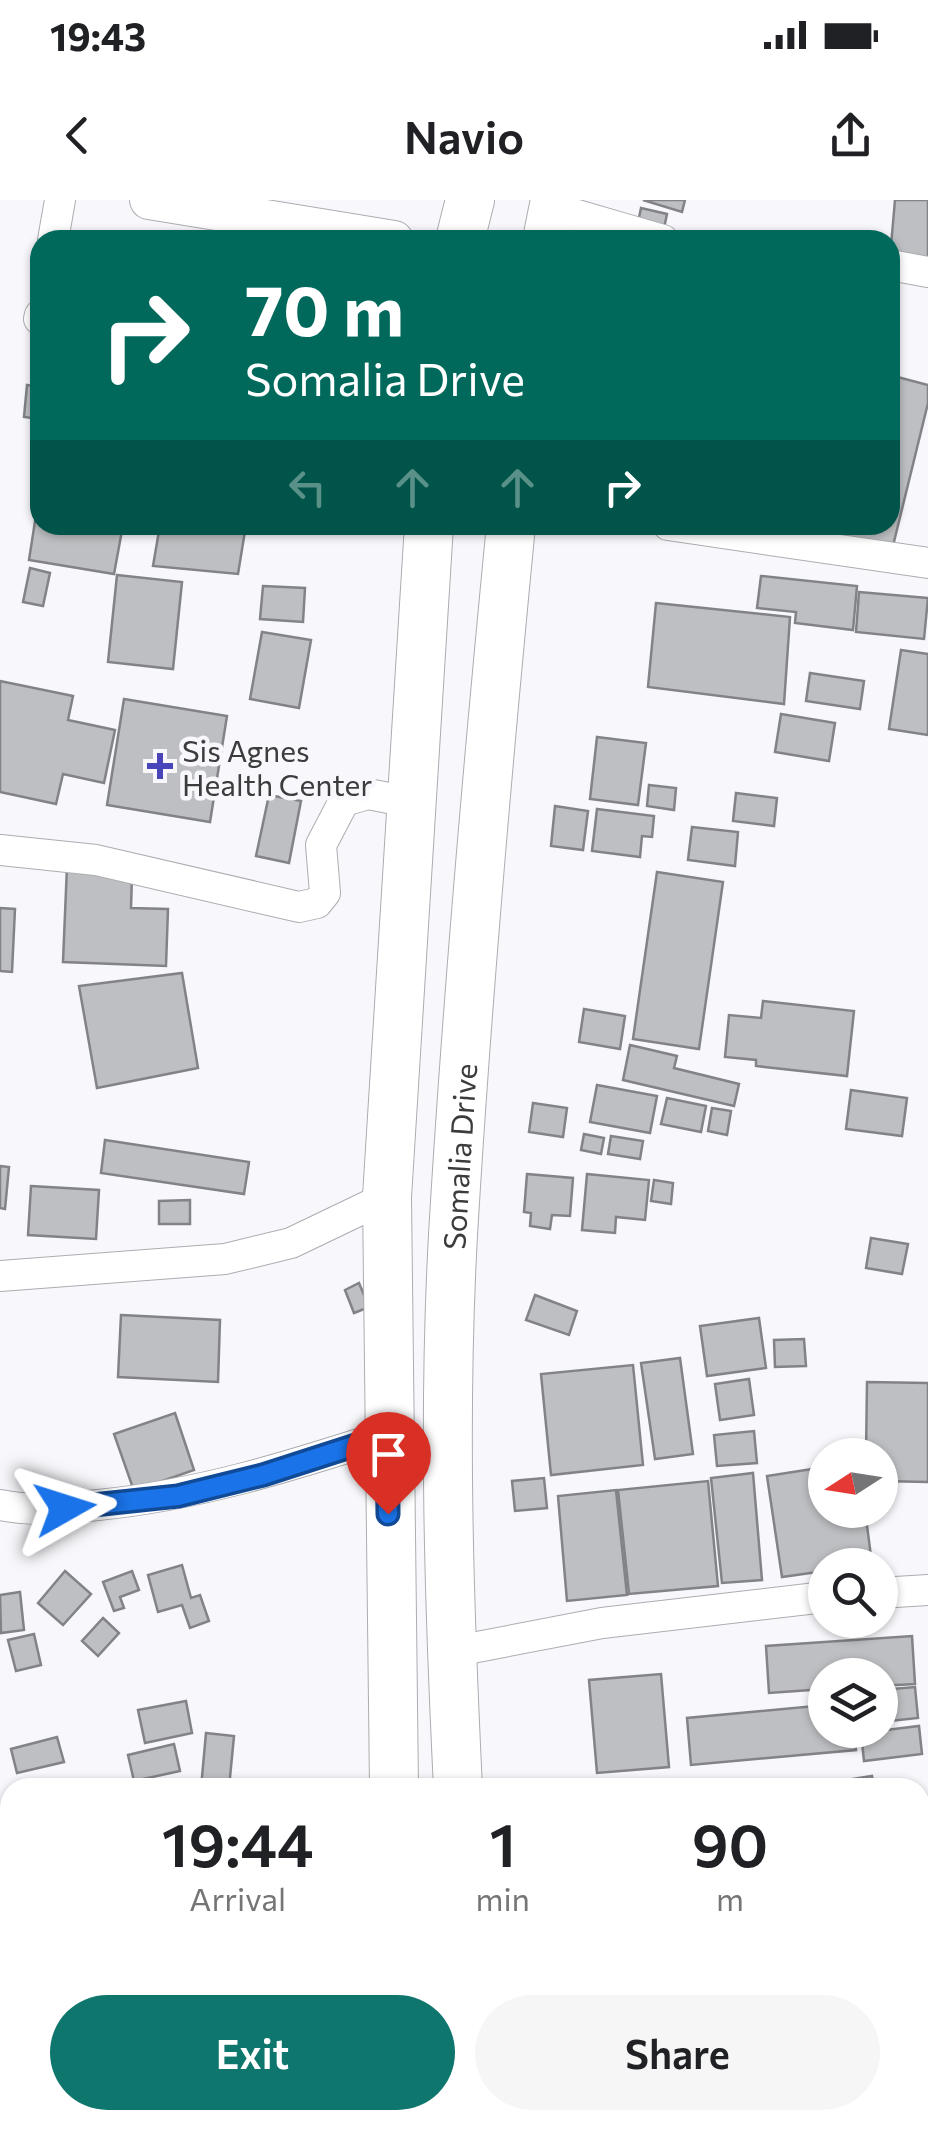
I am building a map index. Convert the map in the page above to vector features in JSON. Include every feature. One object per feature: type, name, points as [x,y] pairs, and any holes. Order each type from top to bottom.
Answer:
[{"type":"main road","points":[[462,230],[470,200]]},
{"type":"main road","points":[[394,1778],[387,1198],[428,535]]},
{"type":"main road","name":"Somalia Drive","points":[[457,1778],[451,1652],[453,1237],[478,852],[510,535]]},
{"type":"street","points":[[55,230],[60,200]]},
{"type":"street","points":[[149,200],[333,230]]},
{"type":"street","points":[[552,216],[617,230]]},
{"type":"street","points":[[900,266],[928,272]]},
{"type":"street","points":[[736,535],[928,563]]},
{"type":"street","points":[[0,850],[96,860],[300,907],[317,903],[324,893],[321,845],[344,801],[368,794],[409,802]]},
{"type":"street","points":[[0,1276],[226,1259],[291,1243],[387,1198]]},
{"type":"street","points":[[0,1505],[32,1512],[178,1496],[263,1475],[387,1435]]},
{"type":"street","points":[[898,1592],[928,1590]]},
{"type":"street","points":[[451,1652],[602,1623],[808,1599]]},
{"type":"building","points":[[643,200],[685,200],[682,212]]},
{"type":"building","points":[[895,200],[928,200],[928,262],[900,258],[900,230],[892,230]]},
{"type":"building","points":[[641,208],[667,214],[664,230],[637,227]]},
{"type":"building","points":[[900,378],[928,385],[928,403],[900,517]]},
{"type":"building","points":[[27,385],[30,418],[24,417]]},
{"type":"building","points":[[33,535],[121,535],[114,574],[29,560]]},
{"type":"building","points":[[158,535],[244,535],[238,574],[153,566]]},
{"type":"building","points":[[829,535],[896,535],[891,554],[828,538]]},
{"type":"building","points":[[30,568],[50,573],[43,606],[23,602]]},
{"type":"building","points":[[117,575],[182,582],[173,669],[108,662]]},
{"type":"building","points":[[761,576],[857,586],[853,630],[795,623],[796,612],[757,608]]},
{"type":"building","points":[[263,586],[305,588],[303,622],[260,619]]},
{"type":"building","points":[[859,592],[928,598],[924,639],[856,632]]},
{"type":"building","points":[[656,603],[790,617],[784,704],[648,687]]},
{"type":"building","points":[[262,632],[311,640],[299,708],[250,699]]},
{"type":"building","points":[[901,650],[928,654],[928,735],[889,729]]},
{"type":"building","points":[[810,673],[864,681],[860,709],[806,701]]},
{"type":"building","points":[[0,681],[73,696],[68,720],[115,730],[104,783],[63,774],[56,804],[0,792]]},
{"type":"building","name":"Sis Agnes Health Center","points":[[124,699],[227,716],[210,822],[107,805]]},
{"type":"building","points":[[781,714],[835,723],[829,761],[775,752]]},
{"type":"building","points":[[597,737],[646,743],[638,805],[590,799]]},
{"type":"building","points":[[649,785],[676,788],[674,810],[647,806]]},
{"type":"building","points":[[736,793],[777,798],[774,826],[733,821]]},
{"type":"building","points":[[269,795],[301,801],[289,863],[256,856]]},
{"type":"building","points":[[555,806],[588,811],[583,850],[551,846]]},
{"type":"building","points":[[597,809],[654,816],[652,837],[642,836],[640,857],[592,851]]},
{"type":"building","points":[[692,827],[738,832],[735,866],[688,860]]},
{"type":"building","points":[[67,866],[132,876],[131,908],[168,909],[166,966],[63,962]]},
{"type":"building","points":[[657,872],[723,882],[699,1049],[633,1039]]},
{"type":"building","points":[[0,908],[15,909],[12,972],[0,971]]},
{"type":"building","points":[[182,973],[198,1068],[97,1088],[79,986]]},
{"type":"building","points":[[763,1001],[854,1011],[847,1076],[756,1066],[756,1060],[725,1057],[729,1015],[761,1018]]},
{"type":"building","points":[[584,1009],[625,1016],[620,1049],[579,1042]]},
{"type":"building","points":[[630,1045],[677,1056],[674,1068],[739,1084],[734,1106],[623,1080]]},
{"type":"building","points":[[597,1085],[657,1096],[650,1133],[590,1122]]},
{"type":"building","points":[[851,1090],[907,1098],[902,1136],[846,1129]]},
{"type":"building","points":[[667,1098],[706,1106],[701,1132],[661,1124]]},
{"type":"building","points":[[533,1103],[567,1108],[563,1137],[529,1132]]},
{"type":"building","points":[[712,1108],[731,1111],[727,1135],[708,1131]]},
{"type":"building","points":[[584,1134],[604,1138],[601,1154],[581,1150]]},
{"type":"building","points":[[611,1136],[643,1141],[640,1159],[608,1154]]},
{"type":"building","points":[[105,1140],[249,1162],[244,1194],[101,1173]]},
{"type":"building","points":[[0,1166],[9,1167],[5,1209],[0,1208]]},
{"type":"building","points":[[527,1174],[573,1178],[570,1216],[552,1215],[550,1229],[530,1226],[531,1213],[524,1212]]},
{"type":"building","points":[[587,1174],[649,1180],[645,1220],[616,1217],[615,1233],[582,1230]]},
{"type":"building","points":[[654,1180],[673,1183],[671,1204],[651,1201]]},
{"type":"building","points":[[31,1186],[99,1190],[96,1239],[28,1235]]},
{"type":"building","points":[[190,1200],[190,1224],[159,1224],[159,1201]]},
{"type":"building","points":[[871,1238],[908,1244],[902,1274],[866,1268]]},
{"type":"building","points":[[359,1283],[369,1307],[354,1313],[345,1290]]},
{"type":"building","points":[[535,1295],[577,1311],[569,1335],[526,1320]]},
{"type":"building","points":[[121,1315],[220,1320],[218,1382],[118,1377]]},
{"type":"building","points":[[759,1318],[766,1368],[707,1376],[700,1326]]},
{"type":"building","points":[[804,1339],[806,1366],[775,1367],[774,1340]]},
{"type":"building","points":[[680,1358],[693,1454],[655,1459],[641,1363]]},
{"type":"building","points":[[633,1365],[643,1465],[551,1475],[541,1374]]},
{"type":"building","points":[[749,1379],[754,1415],[720,1420],[715,1384]]},
{"type":"building","points":[[867,1382],[928,1383],[928,1482],[898,1481],[898,1438],[866,1438]]},
{"type":"building","points":[[175,1413],[194,1470],[134,1491],[114,1434]]},
{"type":"building","points":[[754,1431],[757,1463],[717,1466],[714,1435]]},
{"type":"building","points":[[808,1470],[808,1528],[867,1528],[870,1548],[808,1548],[808,1573],[782,1577],[767,1476]]},
{"type":"building","points":[[753,1473],[762,1580],[722,1583],[711,1478]]},
{"type":"building","points":[[544,1478],[547,1508],[515,1511],[512,1481]]},
{"type":"building","points":[[708,1481],[718,1586],[629,1594],[618,1490]]},
{"type":"building","points":[[616,1490],[627,1595],[567,1601],[558,1496]]},
{"type":"building","points":[[182,1565],[191,1598],[200,1595],[209,1621],[190,1628],[182,1605],[158,1612],[148,1575]]},
{"type":"building","points":[[65,1571],[91,1594],[63,1625],[38,1603]]},
{"type":"building","points":[[132,1571],[139,1590],[120,1597],[124,1608],[114,1611],[103,1582]]},
{"type":"building","points":[[20,1592],[24,1630],[1,1633],[0,1595]]},
{"type":"building","points":[[103,1618],[119,1633],[98,1656],[82,1641]]},
{"type":"building","points":[[34,1634],[41,1665],[16,1671],[8,1640]]},
{"type":"building","points":[[912,1636],[915,1684],[898,1685],[898,1658],[808,1658],[808,1690],[769,1693],[766,1646]]},
{"type":"building","points":[[661,1674],[669,1767],[597,1773],[589,1680]]},
{"type":"building","points":[[915,1687],[918,1718],[898,1720],[898,1688]]},
{"type":"building","points":[[186,1701],[192,1733],[145,1743],[138,1710]]},
{"type":"building","points":[[808,1707],[808,1748],[856,1750],[691,1765],[687,1718]]},
{"type":"building","points":[[919,1726],[922,1754],[864,1761],[863,1748],[898,1748],[898,1729]]},
{"type":"building","points":[[206,1733],[234,1736],[230,1778],[202,1778]]},
{"type":"building","points":[[57,1737],[64,1762],[17,1773],[11,1749]]},
{"type":"building","points":[[174,1744],[180,1771],[133,1778],[128,1755]]},
{"type":"place","name":"Sis Agnes Health Center","points":[[160,766]]},
{"type":"route","points":[[65,1508],[178,1496],[263,1475],[387,1435],[388,1514]]}]
